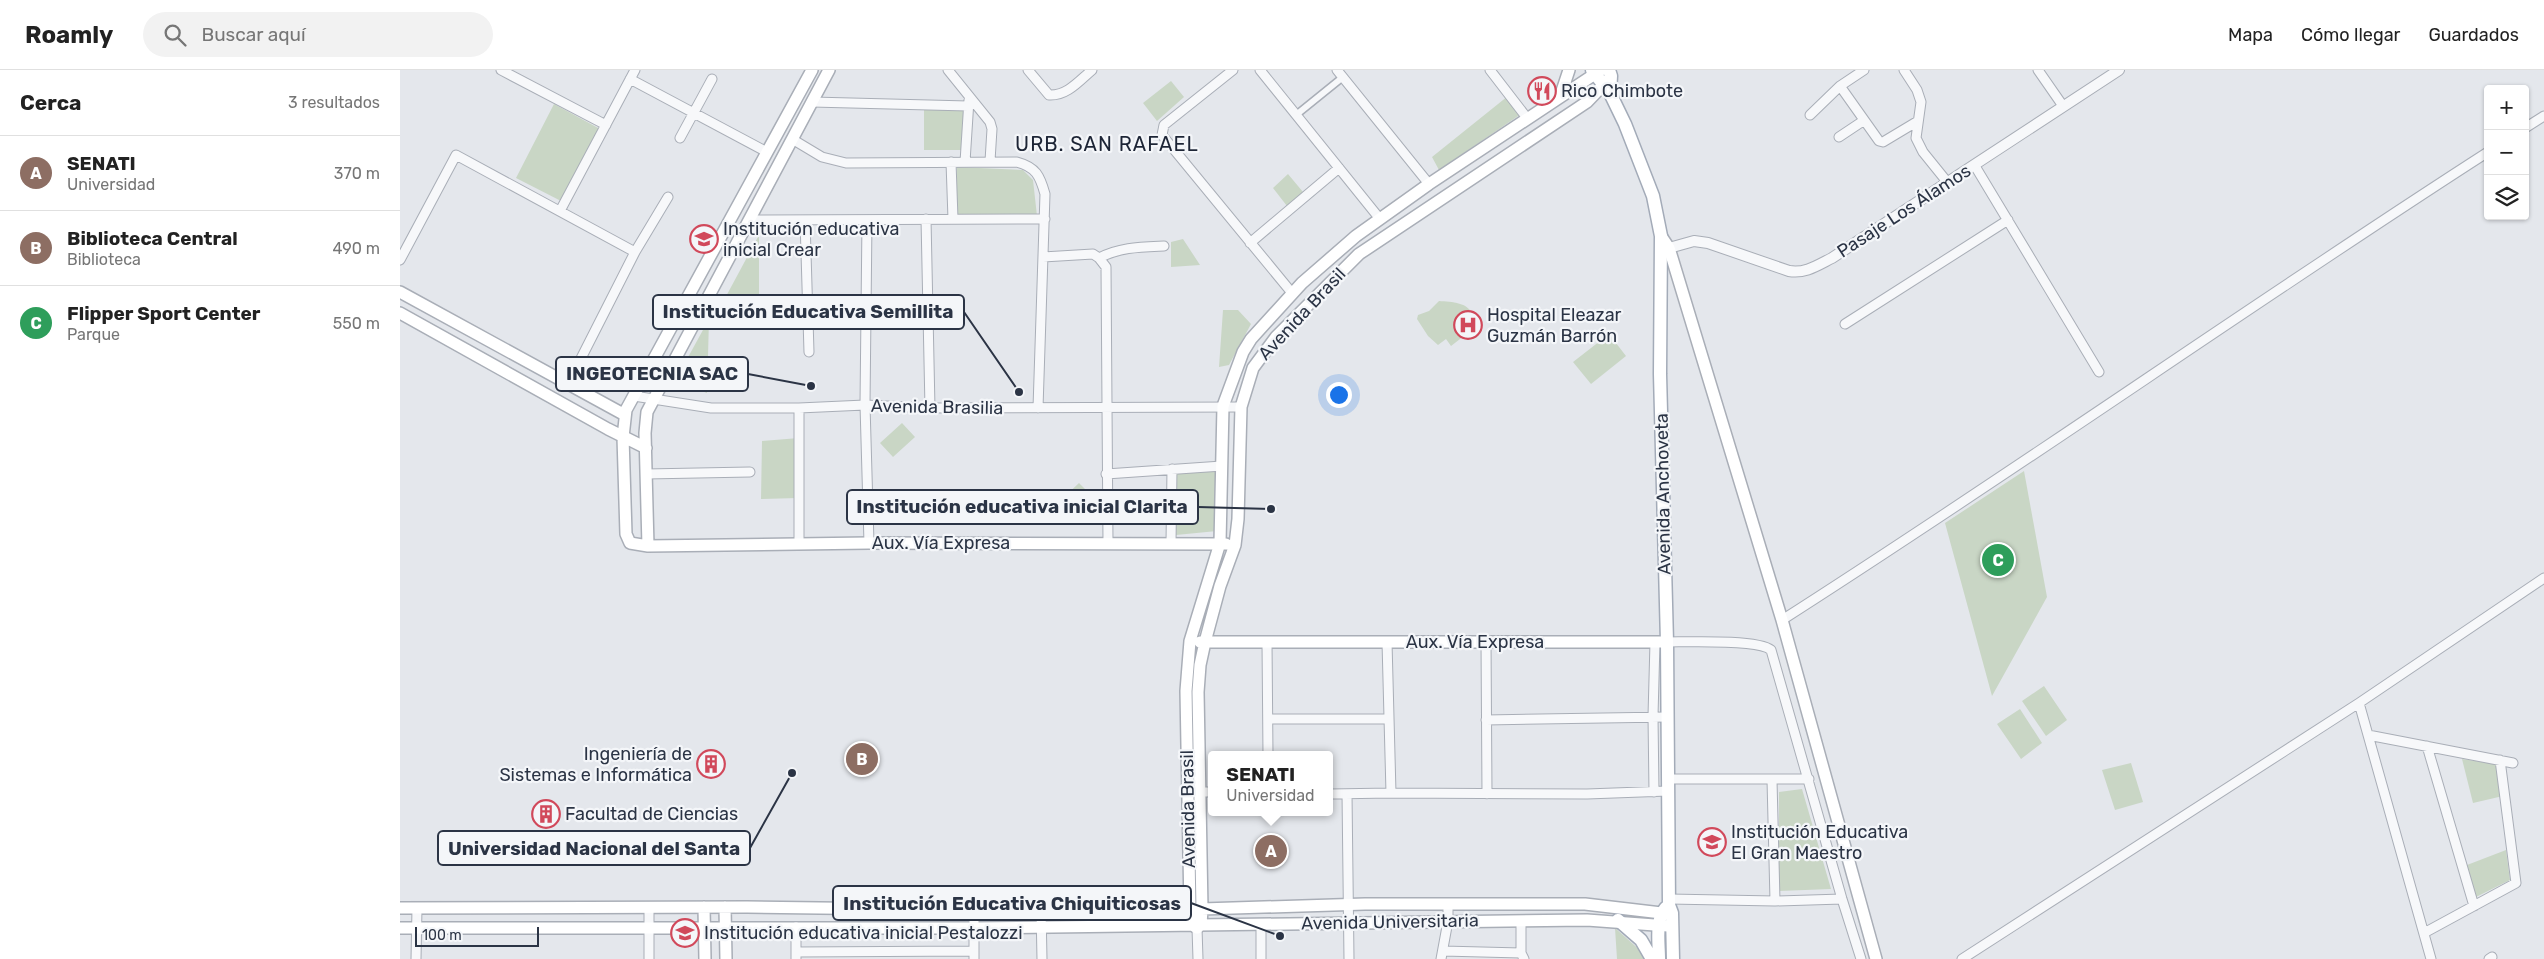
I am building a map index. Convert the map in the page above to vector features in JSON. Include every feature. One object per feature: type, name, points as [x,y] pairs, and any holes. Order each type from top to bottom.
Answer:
[{"type":"main road","points":[[809,72],[768,152],[625,415],[623,436],[626,534],[630,543],[648,546],[646,448],[648,412],[829,70]]},
{"type":"main road","points":[[1560,97],[1569,70]]},
{"type":"main road","name":"Avenida Brasil","points":[[1197,926],[1186,692],[1190,641],[1220,543],[1223,406],[1243,352],[1261,325],[1342,247],[1527,118],[1604,72]]},
{"type":"main road","name":"Avenida Anchoveta","points":[[1604,72],[1606,90],[1625,124],[1653,196],[1661,236],[1661,642],[1667,717],[1667,914],[1672,959]]},
{"type":"main road","name":"Avenida Brasil","points":[[1196,909],[1199,792],[1198,692],[1200,664],[1220,586],[1235,545],[1238,519],[1241,407],[1253,368],[1276,337],[1359,254],[1606,90]]},
{"type":"main road","points":[[1661,236],[1669,248],[1782,620],[1876,959]]},
{"type":"main road","points":[[400,292],[625,415]]},
{"type":"main road","points":[[400,313],[646,448]]},
{"type":"main road","points":[[1261,325],[1276,337]]},
{"type":"main road","name":"Aux. Vía Expresa","points":[[648,546],[869,543],[1220,543],[1235,545]]},
{"type":"main road","name":"Aux. Vía Expresa","points":[[1190,641],[1267,643],[1661,642]]},
{"type":"main road","name":"Avenida Universitaria","points":[[400,908],[725,907],[974,910],[1586,904],[1667,914]]},
{"type":"main road","points":[[704,907],[705,959]]},
{"type":"main road","points":[[725,907],[726,959]]},
{"type":"main road","name":"Avenida Anchoveta","points":[[1659,959],[1667,914]]},
{"type":"main road","name":"Avenida Universitaria","points":[[400,928],[649,928],[705,930],[725,928],[974,928],[1042,925],[1197,926],[1618,920],[1667,914]]},
{"type":"main road","points":[[1618,920],[1641,940],[1652,959]]},
{"type":"street","points":[[501,70],[606,125]]},
{"type":"street","points":[[560,211],[635,70]]},
{"type":"street","points":[[948,70],[969,101],[990,122],[992,129],[990,162]]},
{"type":"street","points":[[1028,70],[1049,95],[1064,93],[1092,70]]},
{"type":"street","points":[[1233,70],[1168,121],[1161,130],[1165,140],[1292,294]]},
{"type":"street","points":[[1260,70],[1380,219]]},
{"type":"street","points":[[1490,70],[1527,118]]},
{"type":"street","points":[[1810,115],[1840,86],[1864,70]]},
{"type":"street","points":[[1904,70],[1917,90],[1921,102],[1916,138],[1923,152],[1948,183]]},
{"type":"street","points":[[2038,70],[2063,106]]},
{"type":"street","name":"Pasaje Los Álamos","points":[[1669,248],[1694,241],[1798,272],[1832,258],[1976,166],[2119,70]]},
{"type":"street","points":[[809,72],[821,85]]},
{"type":"street","points":[[1296,115],[1340,74],[1430,184]]},
{"type":"street","points":[[630,79],[692,114],[768,152]]},
{"type":"street","points":[[680,138],[712,79]]},
{"type":"street","points":[[1840,86],[1879,141],[1883,142],[1918,121]]},
{"type":"street","points":[[812,102],[969,101]]},
{"type":"street","points":[[965,162],[969,101]]},
{"type":"street","points":[[2529,125],[2544,116]]},
{"type":"street","points":[[784,121],[798,127]]},
{"type":"street","points":[[1839,137],[1863,121]]},
{"type":"street","points":[[792,139],[822,157],[846,163],[990,162],[1028,165],[1040,176],[1045,194],[1045,219],[1038,408]]},
{"type":"street","points":[[400,260],[456,155],[635,252]]},
{"type":"street","points":[[1782,620],[1939,519],[2349,241],[2484,155]]},
{"type":"street","points":[[951,162],[952,219]]},
{"type":"street","points":[[1976,166],[2099,372]]},
{"type":"street","points":[[1250,243],[1339,168]]},
{"type":"street","points":[[568,384],[635,252],[668,197]]},
{"type":"street","points":[[926,219],[930,408]]},
{"type":"street","points":[[749,220],[1045,219]]},
{"type":"street","points":[[805,220],[810,352]]},
{"type":"street","points":[[867,220],[866,405],[869,543]]},
{"type":"street","points":[[1845,324],[2008,220]]},
{"type":"street","points":[[1099,258],[1112,251],[1121,249],[1164,246]]},
{"type":"street","points":[[1043,256],[1082,254],[1099,258],[1106,267],[1108,543]]},
{"type":"street","name":"Avenida Brasilia","points":[[634,396],[653,401],[711,408],[799,408],[866,405],[930,408],[1241,407]]},
{"type":"street","points":[[799,408],[799,544]]},
{"type":"street","points":[[1106,474],[1222,466]]},
{"type":"street","points":[[1170,543],[1172,469]]},
{"type":"street","points":[[646,474],[750,472]]},
{"type":"street","points":[[1962,959],[2360,703],[2544,578]]},
{"type":"street","points":[[1486,641],[1487,794]]},
{"type":"street","points":[[1387,642],[1391,793]]},
{"type":"street","points":[[1654,792],[1653,716],[1661,642]]},
{"type":"street","name":"Aux. Vía Expresa","points":[[1661,642],[1760,644],[1771,650],[1809,779]]},
{"type":"street","points":[[1267,643],[1268,751]]},
{"type":"street","points":[[2360,703],[2431,959]]},
{"type":"street","points":[[1486,720],[1667,717]]},
{"type":"street","points":[[1268,719],[1389,719]]},
{"type":"street","points":[[2368,735],[2513,762]]},
{"type":"street","points":[[2427,746],[2474,906]]},
{"type":"street","points":[[2424,933],[2516,883],[2500,760]]},
{"type":"street","points":[[1333,794],[1654,792],[1668,785],[1809,779],[1842,899],[1861,959]]},
{"type":"street","points":[[1772,780],[1775,901]]},
{"type":"street","points":[[1199,792],[1208,792]]},
{"type":"street","points":[[1348,794],[1349,959]]},
{"type":"street","points":[[1667,914],[1775,901],[1842,899]]},
{"type":"street","points":[[1448,904],[1448,921],[1442,955],[1523,956],[1521,921]]},
{"type":"street","points":[[649,907],[649,959]]},
{"type":"street","points":[[416,959],[417,908]]},
{"type":"street","points":[[1041,909],[1042,959]]},
{"type":"street","points":[[796,928],[796,956],[974,955],[974,910]]},
{"type":"street","points":[[1261,924],[1261,959]]},
{"type":"street","points":[[1197,926],[1198,959]]},
{"type":"green space","points":[[1171,81],[1184,97],[1157,121],[1143,103]]},
{"type":"green space","points":[[1508,96],[1521,114],[1439,170],[1432,157]]},
{"type":"green space","points":[[924,103],[964,104],[961,150],[924,150]]},
{"type":"green space","points":[[554,104],[600,129],[563,202],[516,178]]},
{"type":"green space","points":[[957,167],[1023,170],[1033,180],[1037,216],[955,216]]},
{"type":"green space","points":[[1288,174],[1303,192],[1287,206],[1273,188]]},
{"type":"green space","points":[[759,235],[759,301],[723,302]]},
{"type":"green space","points":[[1183,239],[1200,265],[1171,267],[1171,242]]},
{"type":"green space","points":[[1439,301],[1464,305],[1471,311],[1473,316],[1471,320],[1474,326],[1473,329],[1451,346],[1446,339],[1438,345],[1428,336],[1417,319],[1418,315],[1429,311]]},
{"type":"green space","points":[[912,309],[912,329],[881,329],[881,310]]},
{"type":"green space","points":[[1223,310],[1238,310],[1251,324],[1229,365],[1219,367]]},
{"type":"green space","points":[[709,319],[707,393],[675,381]]},
{"type":"green space","points":[[1609,334],[1626,356],[1591,384],[1573,362]]},
{"type":"green space","points":[[902,423],[915,437],[893,457],[880,443]]},
{"type":"green space","points":[[799,438],[798,498],[761,499],[762,441]]},
{"type":"green space","points":[[1219,468],[1217,531],[1176,535],[1175,470]]},
{"type":"green space","points":[[2024,471],[2047,597],[1992,696],[1945,523]]},
{"type":"green space","points":[[1079,483],[1092,496],[1070,516],[1058,503]]},
{"type":"green space","points":[[2044,686],[2067,720],[2046,736],[2022,701]]},
{"type":"green space","points":[[2020,709],[2042,743],[2021,759],[1997,724]]},
{"type":"green space","points":[[2462,759],[2496,764],[2503,796],[2473,803]]},
{"type":"green space","points":[[2131,763],[2143,802],[2115,810],[2102,770]]},
{"type":"green space","points":[[1802,789],[1831,889],[1779,891],[1779,792]]},
{"type":"green space","points":[[2506,850],[2510,880],[2476,897],[2467,865]]},
{"type":"green space","points":[[1615,928],[1642,952],[1645,959],[1617,959]]},
{"type":"place","name":"Rico Chimbote","points":[[1542,91]]},
{"type":"place","name":"Institución educativa inicial Crear","points":[[704,239]]},
{"type":"place","name":"Hospital Eleazar Guzmán Barrón","points":[[1468,325]]},
{"type":"place","name":"INGEOTECNIA SAC","points":[[811,386]]},
{"type":"place","name":"Institución Educativa Semillita","points":[[1019,392]]},
{"type":"place","name":"Institución educativa inicial Clarita","points":[[1271,509]]},
{"type":"place","name":"Flipper Sport Center","points":[[1998,560]]},
{"type":"place","name":"Biblioteca Central","points":[[862,759]]},
{"type":"place","name":"Ingeniería de Sistemas e Informática","points":[[711,764]]},
{"type":"place","name":"Universidad Nacional del Santa","points":[[792,773]]},
{"type":"place","name":"Facultad de Ciencias","points":[[546,814]]},
{"type":"place","name":"Institución Educativa El Gran Maestro","points":[[1712,842]]},
{"type":"place","name":"SENATI","points":[[1271,851]]},
{"type":"place","name":"Institución educativa inicial Pestalozzi","points":[[685,933]]},
{"type":"place","name":"Institución Educativa Chiquiticosas","points":[[1280,936]]},
{"type":"district","name":"URB. SAN RAFAEL","points":[[1107,144]]}]
